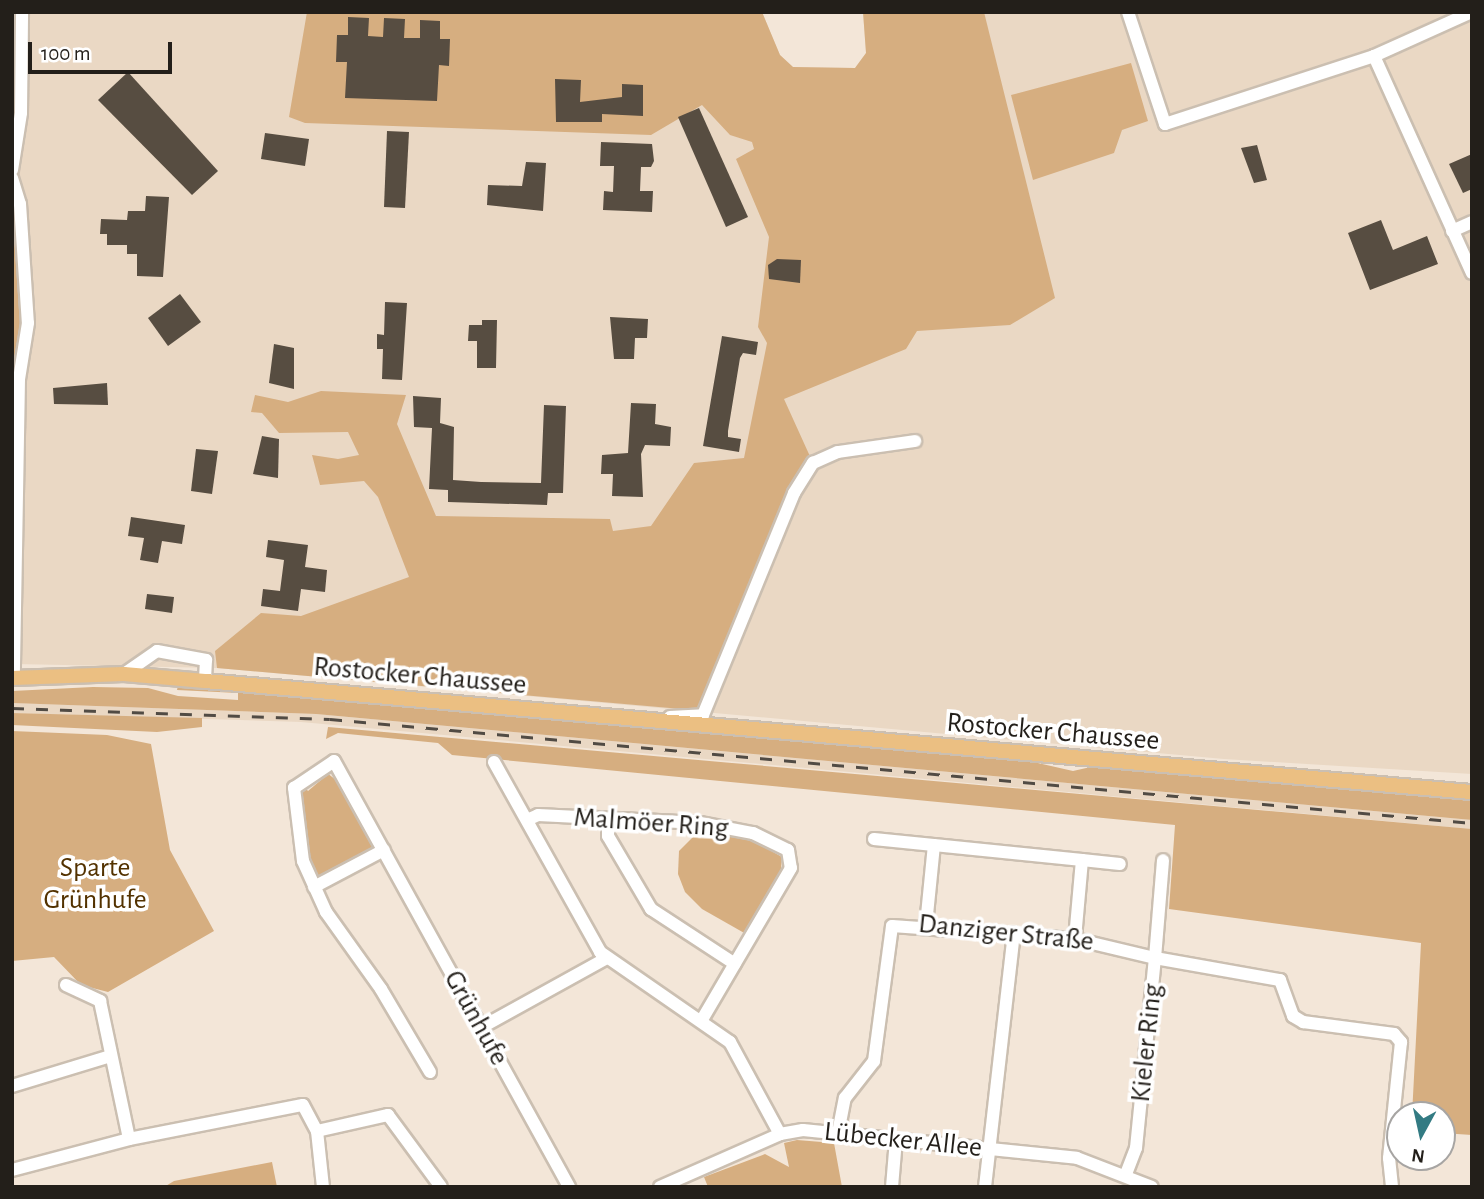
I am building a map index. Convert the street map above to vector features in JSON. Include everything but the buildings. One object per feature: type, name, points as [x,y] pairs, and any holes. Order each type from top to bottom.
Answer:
[{"type":"main road","name":"Rostocker Chaussee","points":[[13,678],[124,674],[1472,792]]},
{"type":"street","points":[[12,170],[21,113],[22,12]]},
{"type":"street","points":[[1128,12],[1165,124],[1374,56],[1472,12]]},
{"type":"street","points":[[1374,56],[1472,272]]},
{"type":"street","points":[[12,178],[20,204],[28,323],[19,379],[13,678]]},
{"type":"street","points":[[1452,232],[1472,222]]},
{"type":"street","name":"Rostocker Chaussee","points":[[631,719],[703,715],[794,494],[813,463],[838,452],[915,441]]},
{"type":"street","points":[[124,674],[157,651],[206,660],[205,681]]},
{"type":"street","name":"Grünhufe","points":[[430,1072],[314,887],[303,861],[294,788],[334,761],[569,1187]]},
{"type":"street","name":"Malmöer Ring","points":[[494,762],[605,959],[702,1020],[737,1050],[780,1134]]},
{"type":"street","name":"Malmöer Ring","points":[[527,820],[538,815],[728,827],[788,850],[791,868],[702,1020]]},
{"type":"street","points":[[608,820],[608,836],[651,909],[736,964]]},
{"type":"street","points":[[874,839],[1120,864]]},
{"type":"street","points":[[926,925],[934,845]]},
{"type":"street","points":[[314,887],[384,850]]},
{"type":"street","points":[[1075,939],[1082,860]]},
{"type":"street","points":[[1155,958],[1163,860]]},
{"type":"street","name":"Danziger Straße","points":[[838,1133],[845,1097],[874,1061],[888,934],[900,922],[1075,939],[1155,958]]},
{"type":"street","points":[[985,1187],[1014,933]]},
{"type":"street","name":"Kieler Ring","points":[[1126,1174],[1136,1148],[1155,958],[1280,979],[1293,1016],[1303,1022],[1394,1034],[1401,1042],[1389,1158],[1392,1187]]},
{"type":"street","points":[[482,1027],[605,959]]},
{"type":"street","points":[[66,985],[100,1001],[129,1139]]},
{"type":"street","points":[[12,1086],[111,1056]]},
{"type":"street","points":[[12,1170],[129,1139],[298,1105],[311,1110],[317,1132],[323,1187]]},
{"type":"street","points":[[317,1132],[388,1115],[441,1187]]},
{"type":"street","name":"Lübecker Allee","points":[[660,1187],[780,1134],[838,1133],[1077,1158],[1126,1174],[1152,1187]]},
{"type":"street","points":[[892,1187],[896,1139]]},
{"type":"shaded area","points":[[12,12],[762,12],[780,55],[793,67],[855,68],[866,53],[863,12],[1472,12],[1472,774],[1224,759],[217,668],[14,664]]},
{"type":"shaded area","points":[[12,703],[316,714],[1472,820],[1472,829],[301,722],[12,713]]},
{"type":"green space","points":[[307,12],[762,12],[780,55],[793,67],[855,68],[866,53],[863,12],[984,12],[1055,298],[1010,325],[917,331],[906,349],[784,399],[813,463],[704,711],[217,668],[215,651],[261,613],[301,616],[409,577],[378,497],[364,481],[320,485],[312,455],[338,459],[359,455],[348,432],[279,433],[262,413],[251,412],[255,395],[288,402],[321,391],[406,395],[397,424],[436,516],[610,519],[613,531],[651,526],[694,463],[744,458],[767,343],[758,327],[769,237],[736,159],[754,149],[752,142],[730,135],[702,105],[651,135],[305,123],[289,117]]},
{"type":"green space","points":[[1131,63],[1148,121],[1122,130],[1114,153],[1033,180],[1011,95]]},
{"type":"green space","points":[[12,178],[28,323],[19,379],[12,664]]},
{"type":"green space","points":[[178,685],[1029,761],[1073,771],[1095,766],[1472,801],[1472,820],[316,714],[12,703],[12,691],[93,687],[148,688],[178,696],[238,700],[238,693],[177,690]]},
{"type":"green space","points":[[12,713],[202,718],[202,727],[157,732],[12,725]]},
{"type":"green space","points":[[328,727],[1472,829],[1472,1135],[1456,1134],[1456,1101],[1413,1101],[1421,943],[1169,909],[1175,825],[452,755],[438,743],[338,733],[326,739]]},
{"type":"green space","name":"Sparte Grünhufe","points":[[12,731],[107,735],[151,744],[170,850],[214,931],[108,992],[81,985],[54,957],[12,961]]},
{"type":"green space","points":[[327,773],[345,787],[377,848],[316,877],[307,864],[298,792],[302,784],[308,791],[321,780],[317,774]]},
{"type":"green space","points":[[708,830],[749,838],[782,857],[781,869],[746,934],[702,909],[685,892],[678,874],[679,851],[697,833]]},
{"type":"green space","points":[[797,1140],[834,1143],[842,1187],[708,1187],[704,1177],[765,1154],[789,1167],[784,1143]]},
{"type":"green space","points":[[272,1162],[277,1187],[164,1187],[174,1181]]},
{"type":"railway","points":[[12,708],[330,719],[1472,823]]}]
